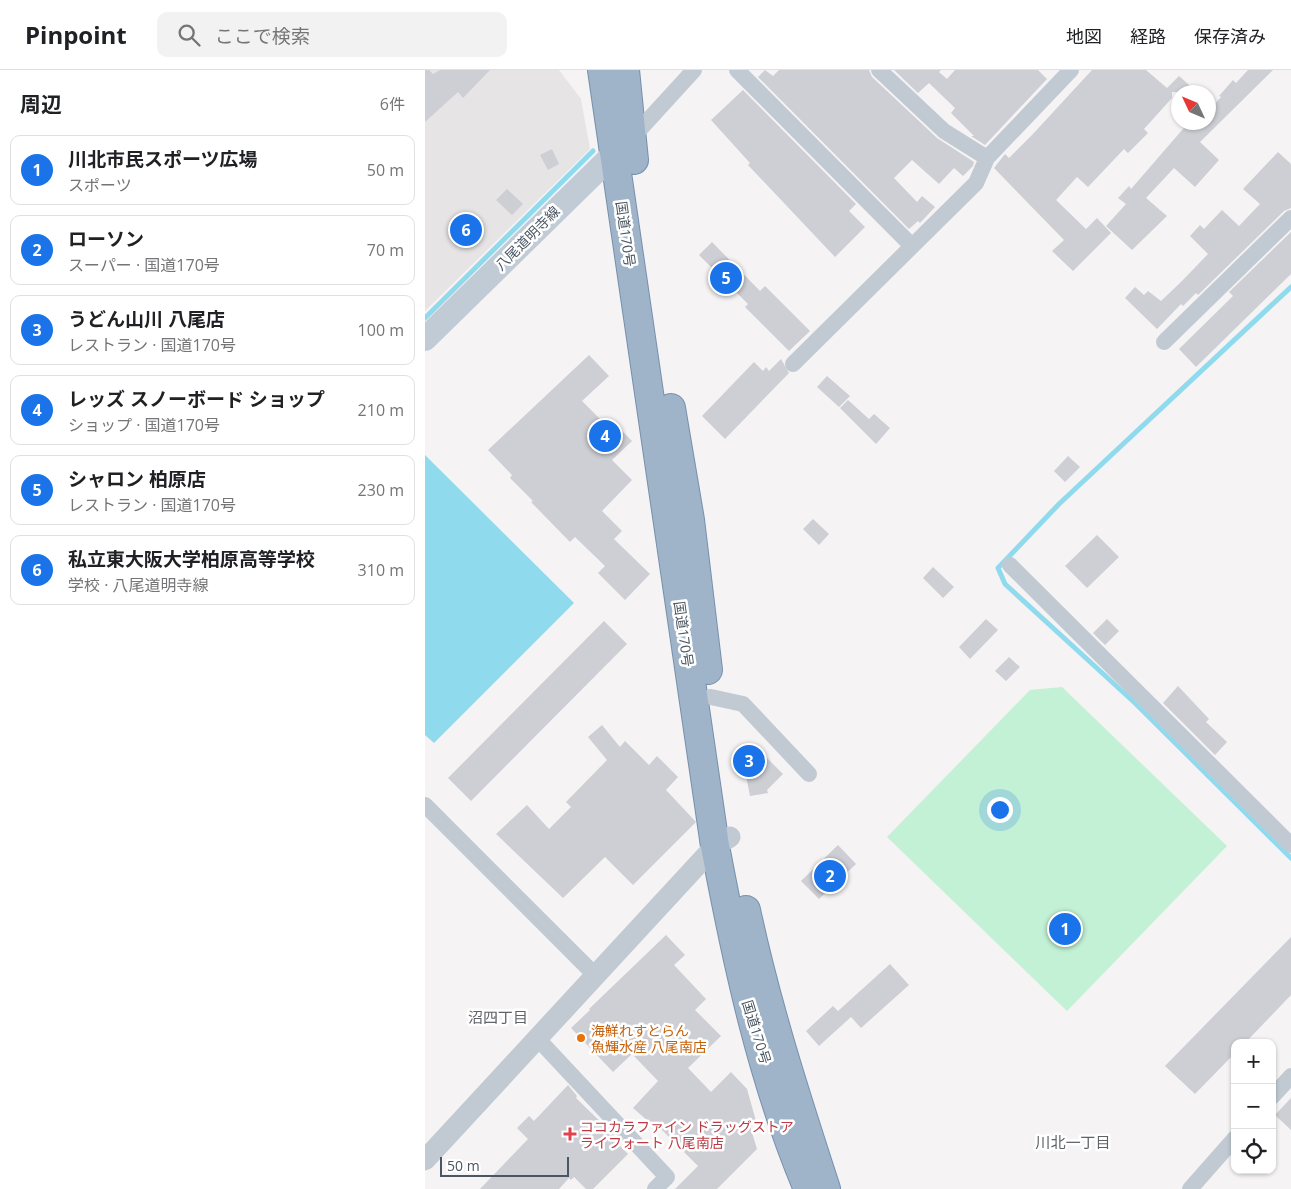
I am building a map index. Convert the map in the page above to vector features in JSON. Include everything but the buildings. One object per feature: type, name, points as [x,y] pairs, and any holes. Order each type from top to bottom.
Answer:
[{"type":"highway","name":"国道170号","points":[[602,70],[623,145],[690,520],[711,697],[723,842],[736,958],[797,1134],[809,1189]]},
{"type":"highway","name":"国道170号","points":[[625,70],[623,145],[723,842]]},
{"type":"highway","name":"国道170号","points":[[797,1134],[827,1189]]},
{"type":"main road","name":"八尾道明寺線","points":[[425,339],[623,145]]},
{"type":"street","points":[[623,145],[694,70]]},
{"type":"street","points":[[737,70],[912,246]]},
{"type":"street","points":[[879,70],[944,130],[987,158]]},
{"type":"street","points":[[793,364],[976,183],[987,158],[1071,70]]},
{"type":"street","points":[[1164,342],[1291,218]]},
{"type":"street","points":[[1010,565],[1291,846]]},
{"type":"street","points":[[711,697],[743,704],[809,774]]},
{"type":"street","points":[[425,805],[595,975]]},
{"type":"street","points":[[425,1160],[595,975],[723,842]]},
{"type":"street","points":[[537,1038],[667,1177],[655,1189]]},
{"type":"street","points":[[1276,1093],[1291,1076]]},
{"type":"street","points":[[797,1134],[799,1189]]},
{"type":"street","points":[[797,1134],[840,1189]]},
{"type":"street","points":[[1190,1189],[1231,1143]]},
{"type":"shaded area","points":[[425,70],[559,70],[581,99],[590,149],[425,311]]},
{"type":"green space","points":[[1062,687],[1227,846],[1067,1011],[887,837],[1030,690]]},
{"type":"water","points":[[425,455],[574,603],[434,743],[425,735]]},
{"type":"waterway","points":[[425,318],[593,151]]},
{"type":"waterway","points":[[1291,287],[1059,504],[998,568],[1005,584],[1135,703],[1291,858]]},
{"type":"place","name":"私立東大阪大学柏原高等学校","points":[[466,230]]},
{"type":"place","name":"シャロン 柏原店","points":[[726,278]]},
{"type":"place","name":"レッズ スノーボード ショップ","points":[[605,436]]},
{"type":"place","name":"うどん山川 八尾店","points":[[749,761]]},
{"type":"place","name":"ローソン","points":[[830,876]]},
{"type":"place","name":"川北市民スポーツ広場","points":[[1065,929]]},
{"type":"place","name":"海鮮れすとらん 魚輝水産 八尾南店","points":[[581,1038]]},
{"type":"place","name":"ココカラファイン ドラッグストア ライフォート 八尾南店","points":[[570,1134]]},
{"type":"district","name":"沼四丁目","points":[[498,1017]]},
{"type":"district","name":"川北一丁目","points":[[1073,1142]]}]
